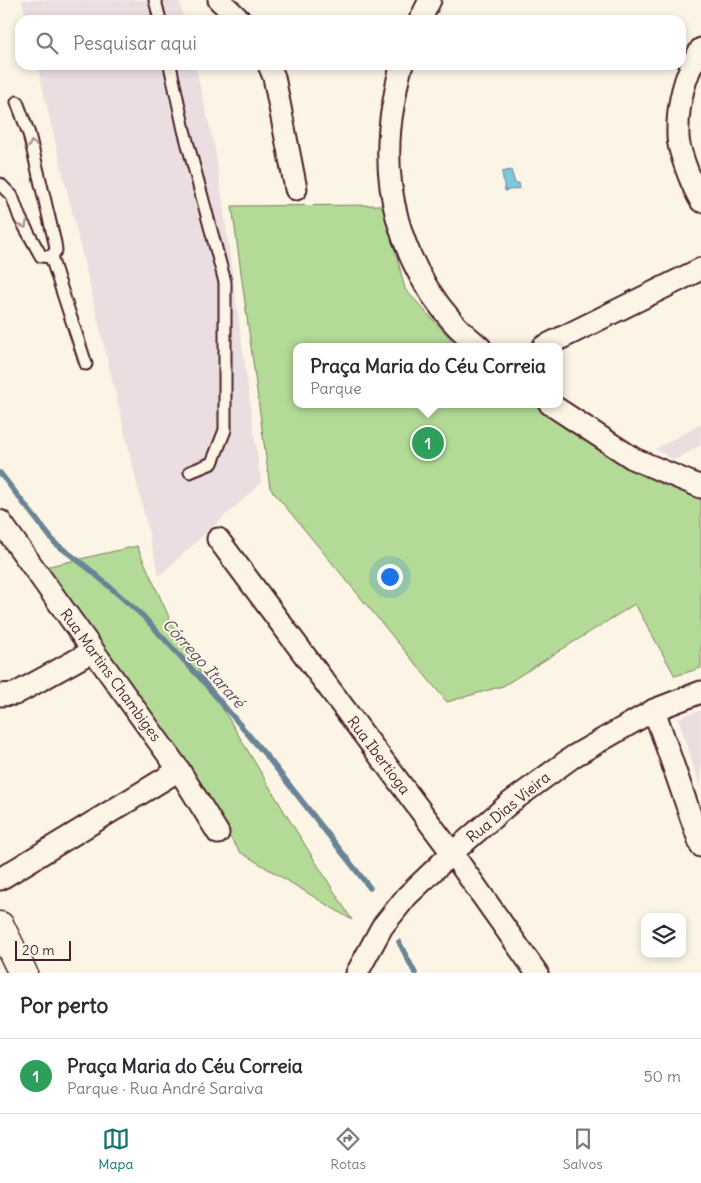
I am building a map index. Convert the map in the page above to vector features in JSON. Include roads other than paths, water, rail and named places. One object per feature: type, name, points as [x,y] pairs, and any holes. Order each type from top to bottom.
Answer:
[{"type":"street","points":[[219,0],[235,15]]},
{"type":"street","points":[[422,15],[430,0]]},
{"type":"street","points":[[701,49],[692,62],[680,98],[678,138],[694,189],[701,201]]},
{"type":"street","points":[[271,70],[296,189]]},
{"type":"street","points":[[401,70],[389,136],[389,178],[400,231],[424,283],[453,322],[476,343]]},
{"type":"street","points":[[552,343],[701,268]]},
{"type":"street","points":[[556,408],[634,459],[701,487]]},
{"type":"street","name":"Rua Martins Chambiges","points":[[0,520],[179,770],[218,833]]},
{"type":"street","name":"Rua Ibertioga","points":[[218,539],[452,853],[536,973]]},
{"type":"street","points":[[0,695],[15,694],[93,650]]},
{"type":"street","name":"Rua Dias Vieira","points":[[357,973],[382,927],[406,896],[511,802],[566,762],[654,710],[701,692]]},
{"type":"street","points":[[654,710],[701,846]]},
{"type":"street","points":[[0,879],[179,770]]},
{"type":"street","points":[[4,946],[23,973]]},
{"type":"lane","points":[[155,0],[159,15]]},
{"type":"lane","points":[[171,70],[184,130],[224,282],[224,430],[212,463],[190,472]]},
{"type":"lane","points":[[17,102],[30,134],[55,243],[56,250],[51,257]]},
{"type":"lane","points":[[0,184],[12,196],[20,218],[41,256],[51,257]]},
{"type":"lane","points":[[51,257],[86,364]]},
{"type":"water","points":[[511,170],[515,183],[519,183],[520,188],[505,191],[502,172]]},
{"type":"waterway","name":"Córrego Itararé","points":[[0,473],[55,543],[88,568],[143,616],[202,680],[269,759],[370,888]]},
{"type":"waterway","name":"Córrego Itararé","points":[[399,942],[415,973]]},
{"type":"place","name":"Praça Maria do Céu Correia","points":[[428,443]]}]
